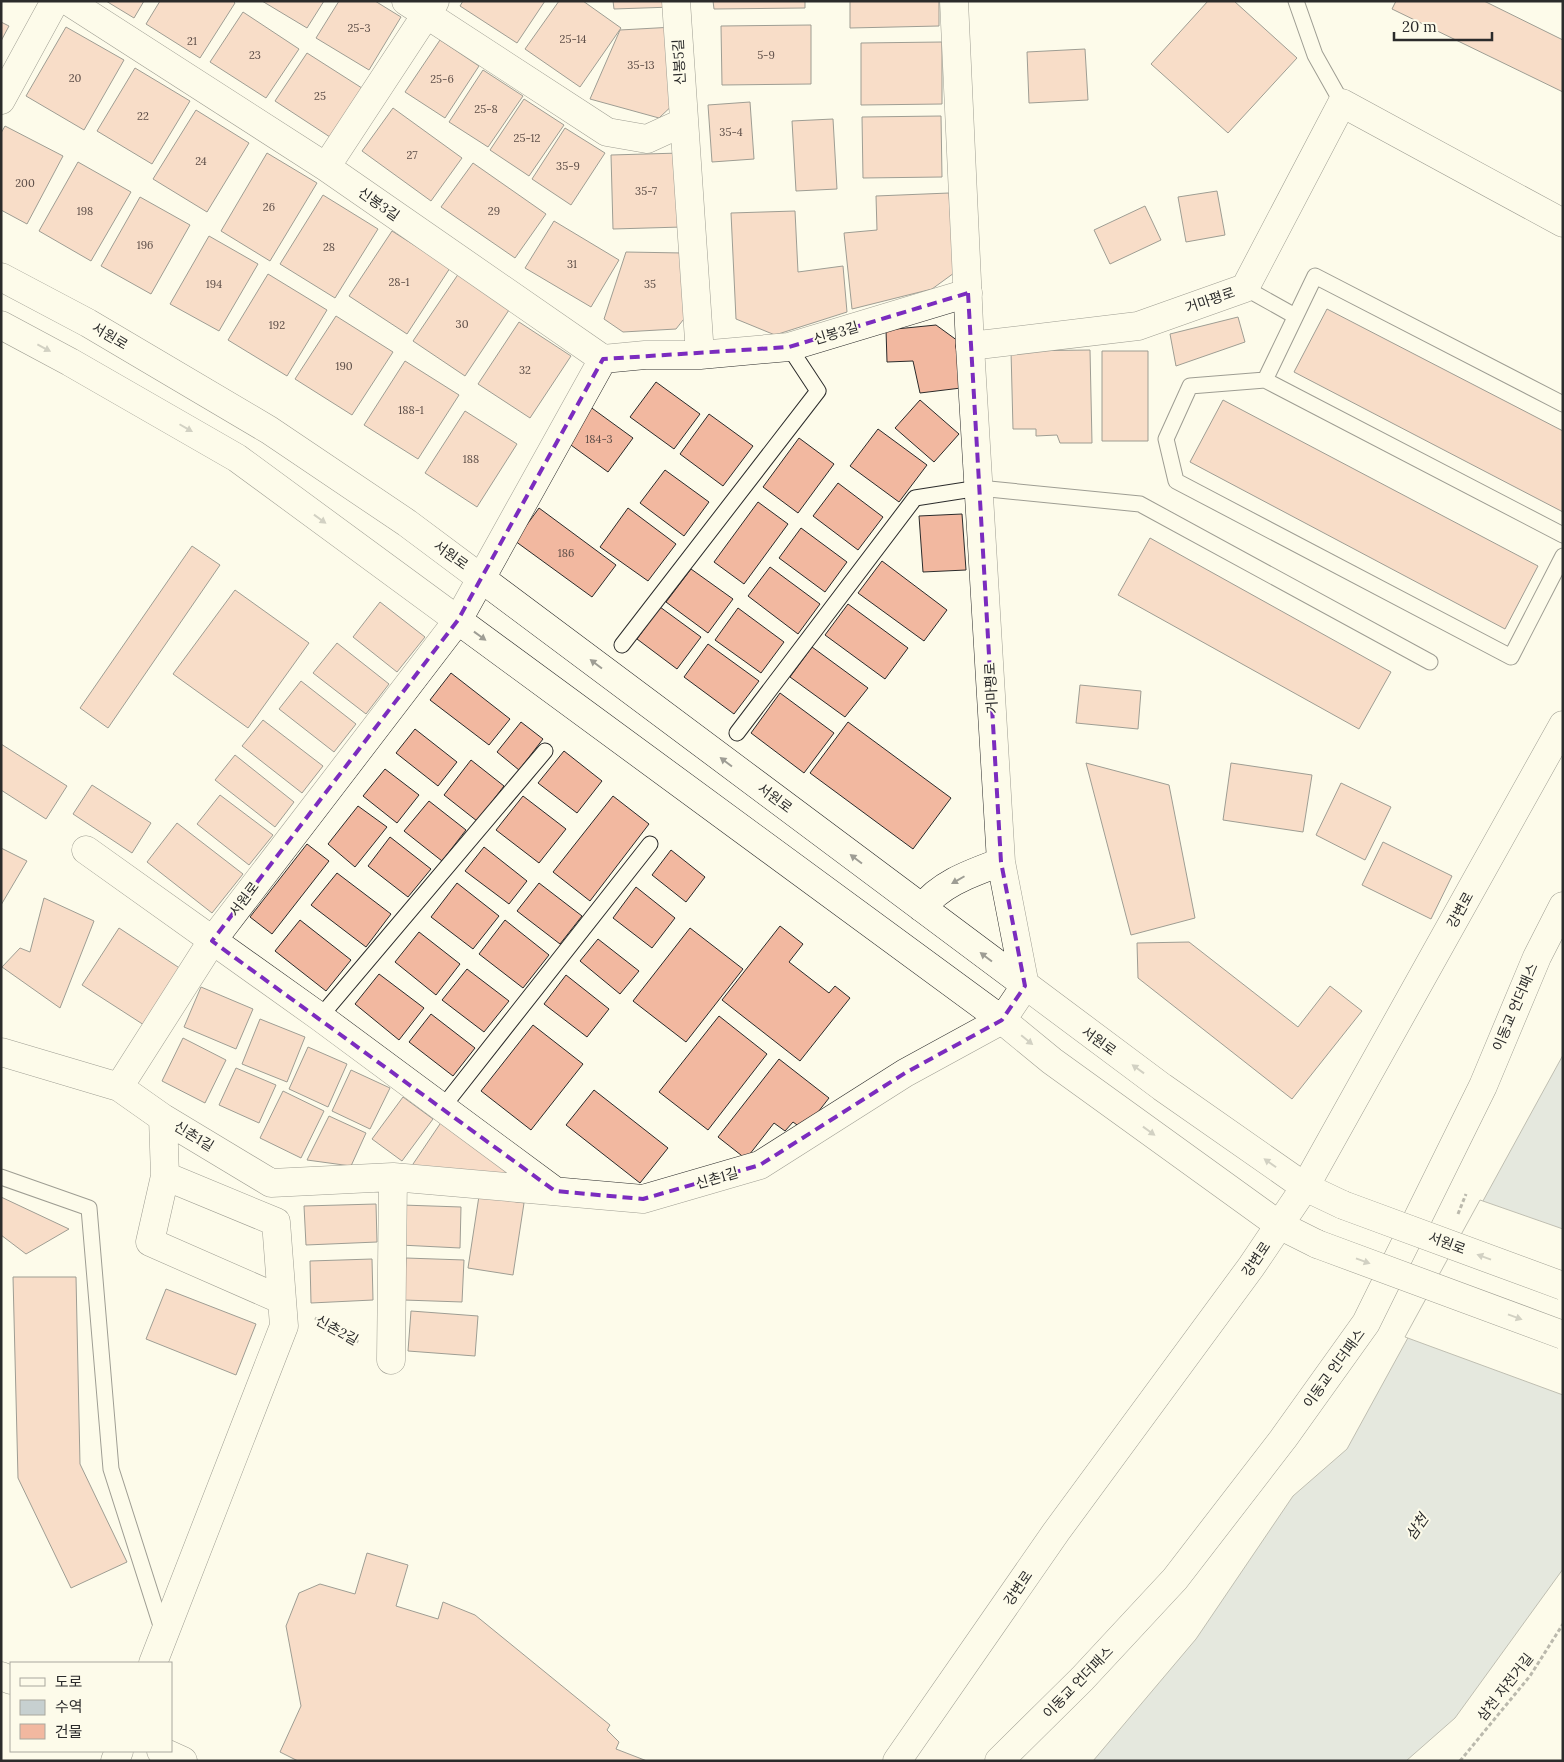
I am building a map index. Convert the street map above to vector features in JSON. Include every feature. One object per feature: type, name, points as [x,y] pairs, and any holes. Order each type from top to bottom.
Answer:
[{"type":"street","points":[[1,100],[55,1]]},
{"type":"street","name":"신봉3길","points":[[68,1],[326,167],[603,359],[789,347],[968,293]]},
{"type":"street","name":"신봉5길","points":[[676,1],[682,123]]},
{"type":"street","name":"거마평로","points":[[954,1],[970,346],[1001,862],[1025,986]]},
{"type":"street","points":[[326,167],[423,6],[607,132],[647,140],[682,123],[700,354]]},
{"type":"street","points":[[1342,102],[1563,223]]},
{"type":"street","name":"거마평로","points":[[970,346],[1138,326],[1245,288],[1342,102]]},
{"type":"street","name":"서원로","points":[[1,277],[88,323],[269,430],[407,523],[1025,986],[1305,1187],[1343,1205],[1563,1286]]},
{"type":"street","points":[[1,325],[70,362],[238,458],[1002,1020],[1052,1061],[1279,1225],[1317,1244],[1563,1334]]},
{"type":"street","name":"서원로","points":[[119,1087],[212,941],[458,620],[603,359]]},
{"type":"street","name":"강변로","points":[[897,1761],[1056,1532],[1251,1267],[1305,1187],[1563,725]]},
{"type":"street","points":[[86,850],[320,1017],[555,1191]]},
{"type":"street","points":[[922,908],[932,895],[955,882],[1001,862]]},
{"type":"street","name":"이동교 언더패스","points":[[999,1761],[1082,1679],[1175,1579],[1283,1439],[1366,1323],[1483,1086],[1521,993],[1563,906]]},
{"type":"street","points":[[1002,1020],[1025,986]]},
{"type":"street","name":"신촌1길","points":[[4,1050],[119,1087],[163,1118],[271,1183],[393,1177],[643,1199],[760,1165],[904,1073],[1002,1020]]},
{"type":"street","points":[[163,1118],[165,1176],[150,1242],[282,1300]]},
{"type":"street","points":[[154,1662],[284,1326],[276,1222],[165,1176]]},
{"type":"street","points":[[391,1360],[393,1177]]},
{"type":"street","points":[[163,1752],[184,1761]]},
{"type":"lane","points":[[1296,1],[1315,55],[1342,102]]},
{"type":"lane","points":[[1265,380],[1294,316],[1315,276],[1563,404]]},
{"type":"lane","points":[[1245,288],[1294,316]]},
{"type":"lane","points":[[622,645],[818,391],[789,347]]},
{"type":"lane","points":[[1563,535],[1265,380],[1190,386],[1166,438],[1176,481],[1511,657],[1563,556]]},
{"type":"lane","points":[[737,733],[916,498],[979,488],[1140,504],[1430,662]]},
{"type":"lane","points":[[320,1017],[545,751]]},
{"type":"lane","points":[[442,1108],[650,844]]},
{"type":"lane","points":[[1,1177],[89,1208],[111,1469],[164,1636]]},
{"type":"path","name":"신촌2길","points":[[282,1300],[391,1360]]},
{"type":"path","name":"삼천 자전거길","points":[[1460,1761],[1530,1676],[1563,1624]]},
{"type":"highlighted area","points":[[968,293],[1001,862],[1025,986],[1002,1020],[905,1073],[760,1165],[643,1199],[555,1191],[212,941],[458,620],[603,359],[789,347]]},
{"type":"water","name":"삼천","points":[[1563,1055],[1563,1569],[1455,1718],[1406,1761],[1093,1761],[1196,1639],[1293,1496],[1347,1449]]},
{"type":"pier","points":[[1480,1200],[1563,1229],[1563,1395],[1405,1337]]},
{"type":"building","points":[[106,1],[144,1],[134,18]]},
{"type":"building","points":[[160,1],[233,1],[235,3],[200,58],[146,24]]},
{"type":"building","points":[[262,1],[324,1],[307,28]]},
{"type":"building","points":[[339,1],[375,1],[401,17],[369,70],[316,38]]},
{"type":"building","points":[[463,1],[545,1],[517,43],[460,6]]},
{"type":"building","points":[[559,1],[583,1],[621,28],[580,87],[525,49]]},
{"type":"building","points":[[613,1],[672,1],[672,7],[614,9]]},
{"type":"building","points":[[713,1],[805,1],[805,8],[714,9]]},
{"type":"building","points":[[850,1],[939,1],[939,26],[850,28]]},
{"type":"building","points":[[1208,1],[1234,1],[1297,58],[1228,133],[1151,64]]},
{"type":"building","points":[[1396,1],[1484,1],[1563,40],[1563,92],[1392,9]]},
{"type":"building","points":[[243,12],[299,49],[266,98],[210,62]]},
{"type":"building","points":[[1,22],[9,26],[1,41]]},
{"type":"building","points":[[811,25],[811,84],[722,85],[721,26]]},
{"type":"building","points":[[66,27],[124,60],[84,130],[26,96]]},
{"type":"building","points":[[674,27],[678,100],[659,118],[590,99],[620,30]]},
{"type":"building","points":[[440,40],[479,66],[445,118],[405,92]]},
{"type":"building","points":[[942,42],[942,104],[861,105],[861,43]]},
{"type":"building","points":[[1085,49],[1088,100],[1029,103],[1027,52]]},
{"type":"building","points":[[307,53],[365,90],[333,139],[275,101]]},
{"type":"building","points":[[135,68],[190,101],[152,164],[97,131]]},
{"type":"building","points":[[483,70],[523,96],[488,147],[449,122]]},
{"type":"building","points":[[524,99],[564,125],[529,176],[490,150]]},
{"type":"building","points":[[750,102],[754,159],[712,162],[708,105]]},
{"type":"building","points":[[393,108],[462,158],[431,201],[362,151]]},
{"type":"building","points":[[196,110],[249,143],[207,212],[153,179]]},
{"type":"building","points":[[941,116],[942,177],[863,178],[862,117]]},
{"type":"building","points":[[833,119],[837,189],[796,191],[792,121]]},
{"type":"building","points":[[5,126],[63,156],[27,224],[1,210],[1,133]]},
{"type":"building","points":[[565,128],[605,153],[571,205],[532,179]]},
{"type":"building","points":[[267,153],[317,183],[270,261],[221,231]]},
{"type":"building","points":[[680,153],[682,227],[613,229],[611,155]]},
{"type":"building","points":[[78,162],[131,192],[91,261],[39,231]]},
{"type":"building","points":[[473,163],[546,214],[515,258],[441,207]]},
{"type":"building","points":[[1217,191],[1225,235],[1186,242],[1178,197]]},
{"type":"building","points":[[949,193],[954,273],[932,289],[852,309],[844,233],[877,230],[876,196]]},
{"type":"building","points":[[323,195],[378,229],[335,298],[280,264]]},
{"type":"building","points":[[140,197],[190,225],[151,294],[101,266]]},
{"type":"building","points":[[1145,206],[1161,240],[1110,264],[1094,230]]},
{"type":"building","points":[[795,211],[798,272],[843,266],[847,312],[775,335],[736,319],[731,213]]},
{"type":"building","points":[[554,221],[619,260],[591,307],[525,268]]},
{"type":"building","points":[[392,231],[450,268],[407,334],[349,296]]},
{"type":"building","points":[[209,236],[258,264],[219,331],[170,304]]},
{"type":"building","points":[[626,252],[683,253],[687,315],[676,329],[623,332],[604,319]]},
{"type":"building","points":[[459,273],[511,307],[465,376],[413,341]]},
{"type":"building","points":[[268,274],[327,310],[287,376],[228,340]]},
{"type":"building","points":[[1327,309],[1563,431],[1563,512],[1294,372]]},
{"type":"building","points":[[336,316],[393,352],[352,415],[295,379]]},
{"type":"building","points":[[1238,317],[1245,342],[1176,366],[1170,334]]},
{"type":"building","points":[[519,322],[571,356],[530,418],[478,384]]},
{"type":"building","points":[[936,325],[958,341],[961,388],[920,393],[913,361],[887,362],[886,330]]},
{"type":"building","points":[[1090,350],[1092,443],[1060,443],[1057,435],[1036,436],[1036,429],[1013,429],[1011,351]]},
{"type":"building","points":[[1102,351],[1148,351],[1148,441],[1102,441]]},
{"type":"building","points":[[405,361],[459,395],[418,459],[364,425]]},
{"type":"building","points":[[656,382],[700,414],[674,449],[630,417]]},
{"type":"building","points":[[920,400],[959,434],[934,462],[895,428]]},
{"type":"building","points":[[1223,400],[1538,566],[1505,629],[1190,462]]},
{"type":"building","points":[[589,406],[633,438],[608,472],[564,440]]},
{"type":"building","points":[[465,411],[517,444],[477,507],[425,473]]},
{"type":"building","points":[[709,414],[753,446],[723,486],[680,454]]},
{"type":"building","points":[[878,429],[927,465],[899,502],[850,466]]},
{"type":"building","points":[[799,438],[834,464],[798,513],[763,487]]},
{"type":"building","points":[[665,470],[709,502],[684,536],[640,503]]},
{"type":"building","points":[[838,483],[883,517],[858,550],[813,516]]},
{"type":"building","points":[[758,502],[788,524],[744,584],[714,562]]},
{"type":"building","points":[[539,508],[616,565],[592,597],[515,541]]},
{"type":"building","points":[[628,508],[676,544],[648,581],[600,547]]},
{"type":"building","points":[[962,514],[966,570],[923,572],[919,516]]},
{"type":"building","points":[[801,528],[847,562],[825,592],[779,558]]},
{"type":"building","points":[[1150,538],[1391,672],[1359,729],[1118,595]]},
{"type":"building","points":[[192,546],[220,565],[108,728],[80,708]]},
{"type":"building","points":[[882,561],[947,610],[924,641],[858,593]]},
{"type":"building","points":[[770,567],[820,604],[798,634],[748,596]]},
{"type":"building","points":[[691,569],[733,599],[708,633],[666,602]]},
{"type":"building","points":[[235,590],[309,643],[248,728],[173,674]]},
{"type":"building","points":[[380,602],[425,637],[397,672],[353,637]]},
{"type":"building","points":[[848,604],[908,648],[885,679],[825,635]]},
{"type":"building","points":[[660,607],[701,637],[677,669],[637,639]]},
{"type":"building","points":[[738,608],[784,642],[761,673],[715,640]]},
{"type":"building","points":[[337,643],[389,684],[366,714],[313,673]]},
{"type":"building","points":[[708,644],[759,681],[734,714],[684,677]]},
{"type":"building","points":[[812,647],[868,688],[845,717],[790,677]]},
{"type":"building","points":[[451,673],[510,719],[489,745],[430,700]]},
{"type":"building","points":[[301,681],[356,724],[334,752],[279,709]]},
{"type":"building","points":[[1080,685],[1141,691],[1138,729],[1076,723]]},
{"type":"building","points":[[780,693],[834,733],[804,773],[751,733]]},
{"type":"building","points":[[263,720],[323,766],[302,793],[242,746]]},
{"type":"building","points":[[521,722],[543,739],[519,770],[497,752]]},
{"type":"building","points":[[848,722],[951,798],[913,849],[810,773]]},
{"type":"building","points":[[415,729],[457,762],[438,786],[396,753]]},
{"type":"building","points":[[1,744],[67,786],[46,819],[1,790]]},
{"type":"building","points":[[564,751],[602,781],[577,813],[538,783]]},
{"type":"building","points":[[235,755],[294,802],[275,827],[215,780]]},
{"type":"building","points":[[471,760],[504,786],[477,821],[444,795]]},
{"type":"building","points":[[1086,763],[1169,785],[1195,918],[1131,935]]},
{"type":"building","points":[[1231,763],[1312,775],[1303,832],[1223,820]]},
{"type":"building","points":[[385,769],[419,795],[397,823],[363,796]]},
{"type":"building","points":[[1341,783],[1391,807],[1365,860],[1316,835]]},
{"type":"building","points":[[92,785],[151,823],[132,853],[73,814]]},
{"type":"building","points":[[220,795],[273,835],[249,865],[197,824]]},
{"type":"building","points":[[523,796],[566,829],[539,863],[496,830]]},
{"type":"building","points":[[613,796],[649,824],[590,901],[553,872]]},
{"type":"building","points":[[429,801],[466,830],[442,861],[404,831]]},
{"type":"building","points":[[358,806],[387,827],[355,867],[328,844]]},
{"type":"building","points":[[177,823],[243,874],[212,913],[147,862]]},
{"type":"building","points":[[390,837],[431,869],[408,897],[368,866]]},
{"type":"building","points":[[1383,842],[1452,876],[1431,919],[1362,885]]},
{"type":"building","points":[[307,844],[329,861],[272,934],[250,917]]},
{"type":"building","points":[[484,847],[527,881],[509,904],[465,871]]},
{"type":"building","points":[[1,848],[27,861],[1,905]]},
{"type":"building","points":[[671,850],[705,877],[686,902],[652,875]]},
{"type":"building","points":[[337,873],[391,914],[366,947],[311,905]]},
{"type":"building","points":[[457,883],[499,916],[473,949],[431,917]]},
{"type":"building","points":[[539,883],[582,916],[560,944],[517,911]]},
{"type":"building","points":[[636,887],[675,918],[652,948],[613,918]]},
{"type":"building","points":[[44,898],[94,921],[60,1008],[2,967],[20,948],[30,952]]},
{"type":"building","points":[[300,920],[351,960],[326,991],[275,951]]},
{"type":"building","points":[[505,920],[549,955],[523,988],[479,954]]},
{"type":"building","points":[[780,926],[803,944],[789,962],[829,993],[835,986],[850,998],[800,1061],[722,1000]]},
{"type":"building","points":[[119,928],[181,969],[144,1025],[82,985]]},
{"type":"building","points":[[690,928],[743,969],[686,1042],[633,1001]]},
{"type":"building","points":[[419,932],[460,964],[436,995],[395,962]]},
{"type":"building","points":[[598,939],[639,971],[620,994],[580,961]]},
{"type":"building","points":[[1189,942],[1298,1027],[1330,986],[1362,1011],[1292,1099],[1138,978],[1137,943]]},
{"type":"building","points":[[467,969],[509,1001],[484,1032],[442,1000]]},
{"type":"building","points":[[379,974],[424,1008],[399,1040],[355,1004]]},
{"type":"building","points":[[566,975],[609,1009],[587,1037],[544,1004]]},
{"type":"building","points":[[201,987],[253,1009],[236,1049],[184,1027]]},
{"type":"building","points":[[431,1014],[475,1048],[453,1076],[409,1042]]},
{"type":"building","points":[[719,1016],[767,1054],[708,1130],[659,1092]]},
{"type":"building","points":[[260,1019],[305,1037],[287,1082],[242,1064]]},
{"type":"building","points":[[533,1025],[583,1064],[531,1130],[481,1091]]},
{"type":"building","points":[[183,1038],[226,1060],[205,1103],[162,1081]]},
{"type":"building","points":[[308,1047],[347,1064],[328,1107],[289,1089]]},
{"type":"building","points":[[779,1059],[829,1098],[804,1130],[793,1122],[785,1131],[774,1123],[746,1159],[718,1137]]},
{"type":"building","points":[[236,1068],[276,1085],[259,1123],[219,1105]]},
{"type":"building","points":[[351,1070],[390,1088],[370,1129],[332,1111]]},
{"type":"building","points":[[594,1090],[668,1148],[640,1183],[566,1125]]},
{"type":"building","points":[[283,1091],[324,1111],[301,1158],[260,1138]]},
{"type":"building","points":[[403,1097],[433,1119],[402,1161],[372,1139]]},
{"type":"building","points":[[329,1116],[366,1133],[351,1166],[307,1160]]},
{"type":"building","points":[[442,1121],[520,1173],[516,1180],[409,1170]]},
{"type":"building","points":[[479,1196],[524,1203],[513,1275],[468,1268]]},
{"type":"building","points":[[1,1197],[69,1229],[26,1254],[1,1235]]},
{"type":"building","points":[[376,1204],[377,1242],[306,1245],[304,1206]]},
{"type":"building","points":[[402,1205],[461,1207],[460,1248],[400,1245]]},
{"type":"building","points":[[406,1258],[464,1260],[462,1302],[404,1300]]},
{"type":"building","points":[[372,1259],[373,1300],[311,1303],[310,1261]]},
{"type":"building","points":[[13,1277],[76,1277],[80,1464],[127,1562],[71,1588],[18,1478]]},
{"type":"building","points":[[166,1289],[256,1324],[236,1375],[146,1339]]},
{"type":"building","points":[[411,1311],[478,1316],[475,1356],[408,1351]]},
{"type":"building","points":[[367,1553],[408,1565],[396,1606],[438,1619],[443,1602],[475,1615],[610,1725],[607,1730],[619,1742],[616,1749],[647,1761],[298,1761],[280,1752],[301,1706],[286,1626],[299,1593],[320,1584],[355,1594]]}]
